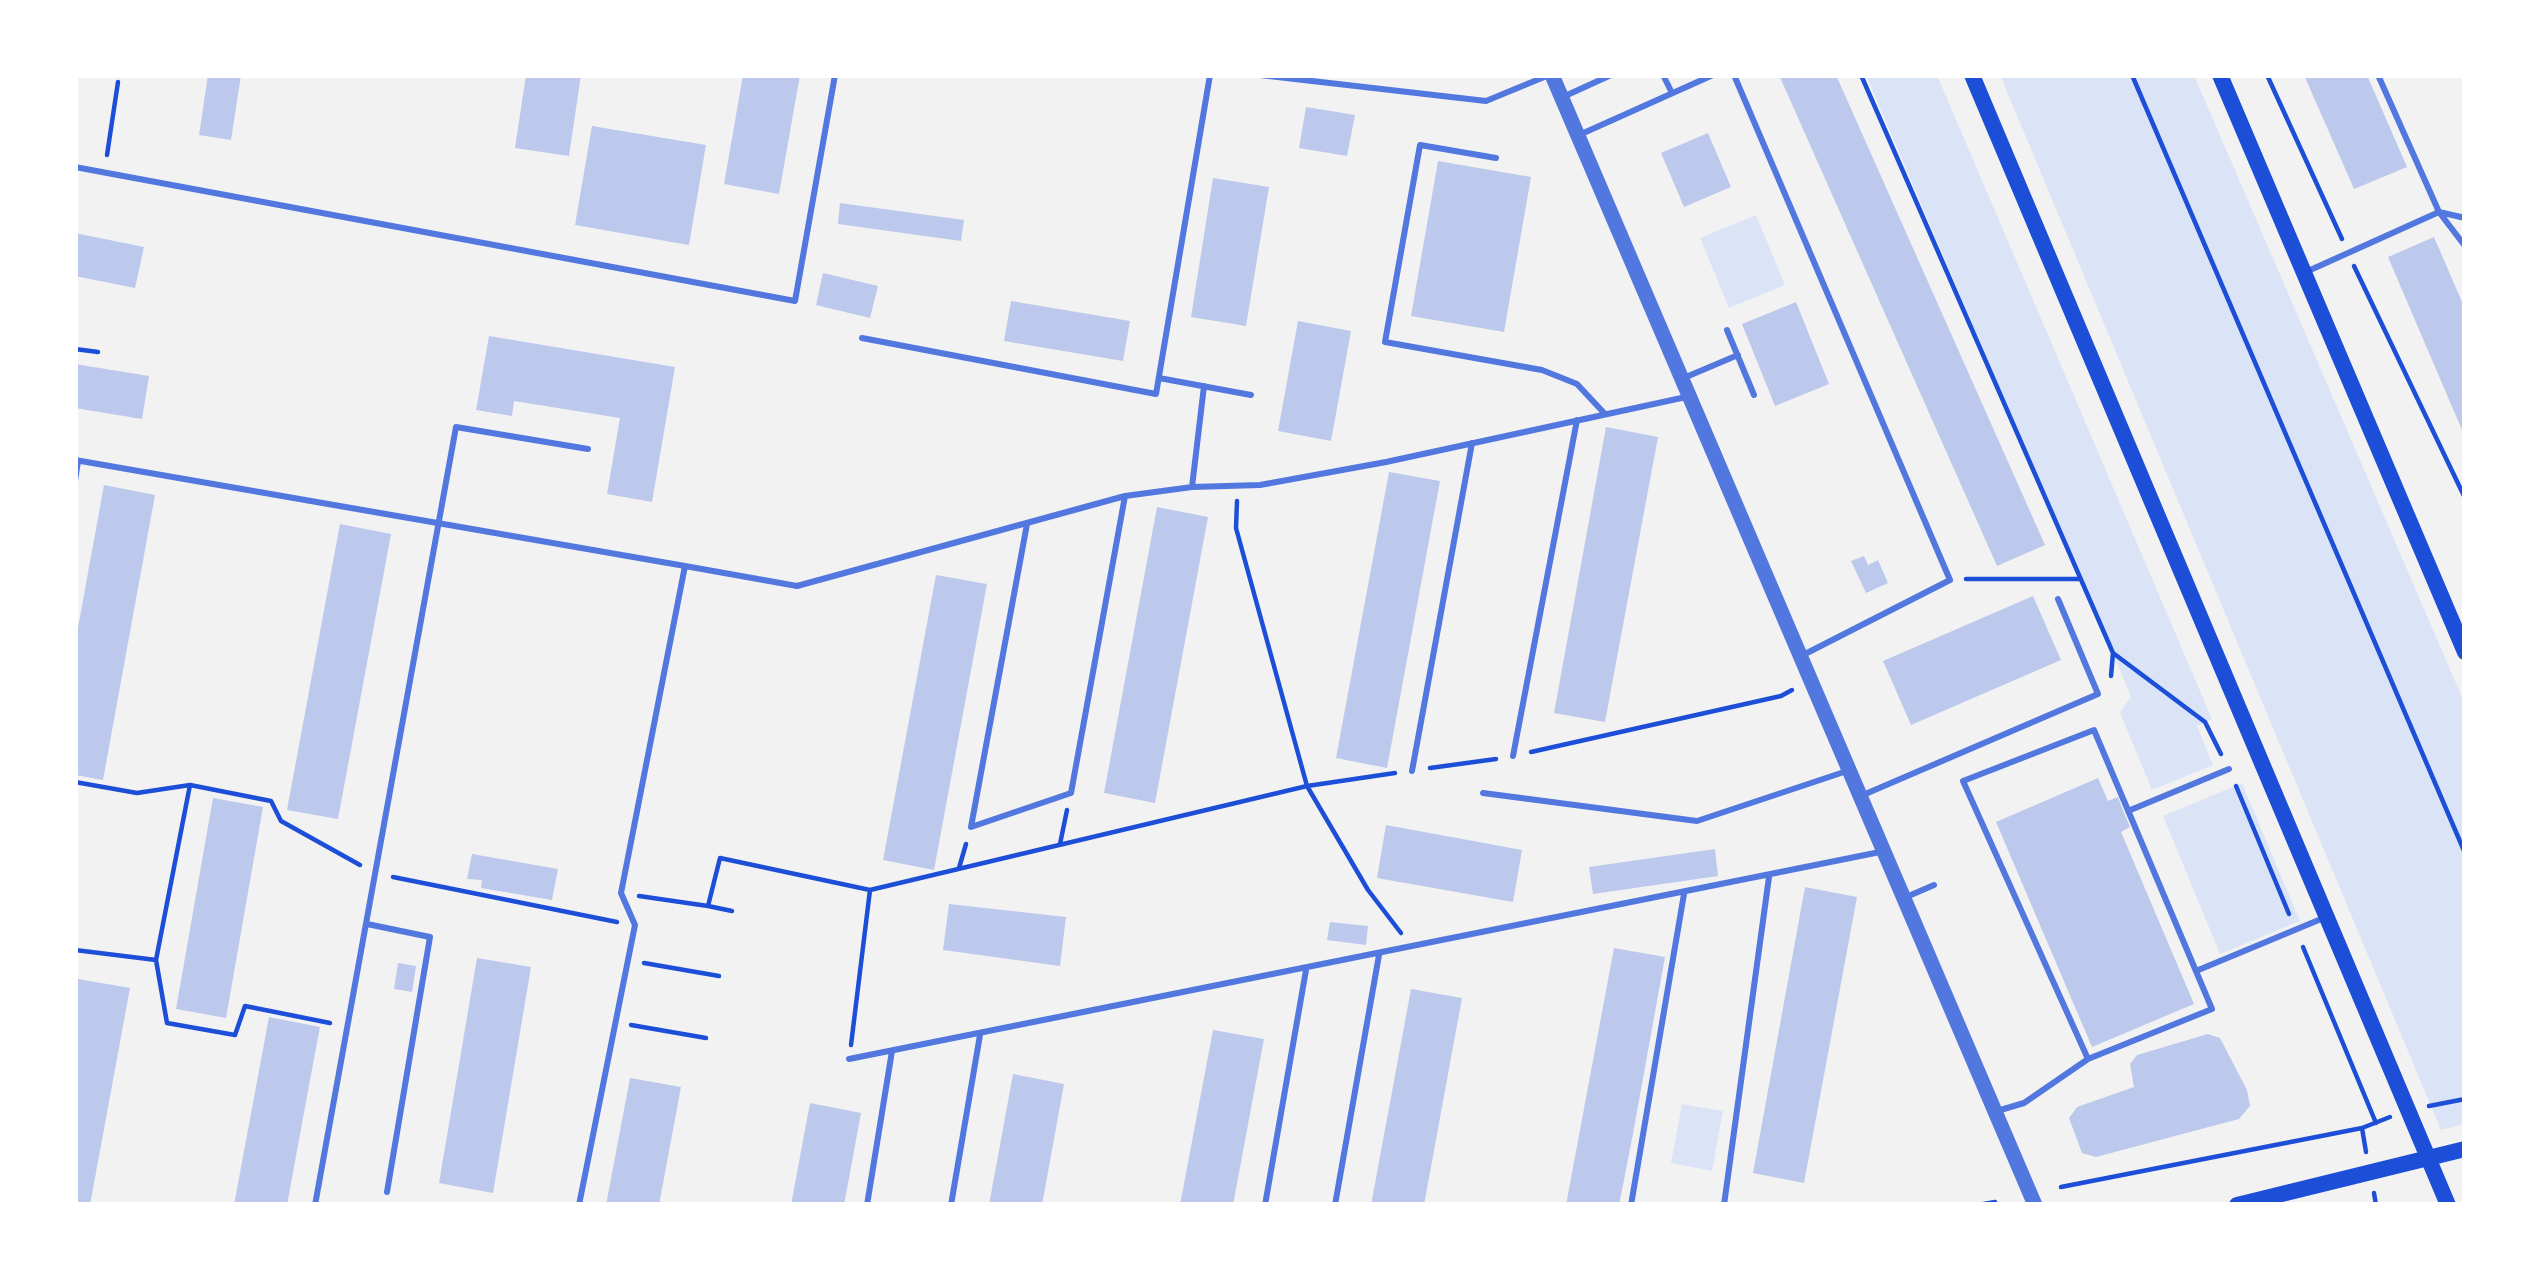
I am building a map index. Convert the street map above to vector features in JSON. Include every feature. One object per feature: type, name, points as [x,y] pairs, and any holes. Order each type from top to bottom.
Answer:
[{"type":"main road","points":[[1972,75],[2449,1205]]},
{"type":"main road","points":[[2220,75],[2465,652]]},
{"type":"main road","points":[[2237,1205],[2465,1149]]},
{"type":"street","points":[[1551,75],[2035,1205]]},
{"type":"lane","points":[[75,167],[795,301],[835,75]]},
{"type":"lane","points":[[862,338],[1156,394],[1210,75]]},
{"type":"lane","points":[[1259,75],[1486,101],[1551,75]]},
{"type":"lane","points":[[1562,97],[1611,75]]},
{"type":"lane","points":[[1663,75],[1672,93]]},
{"type":"lane","points":[[1578,135],[1713,75]]},
{"type":"lane","points":[[1734,75],[1950,580],[1799,657]]},
{"type":"lane","points":[[2378,75],[2439,212],[2465,246]]},
{"type":"lane","points":[[1496,158],[1420,145],[1385,342],[1543,370],[1577,384],[1605,414]]},
{"type":"lane","points":[[2306,272],[2439,212],[2465,218]]},
{"type":"lane","points":[[1727,330],[1754,395]]},
{"type":"lane","points":[[1683,379],[1738,356]]},
{"type":"lane","points":[[1159,378],[1252,395]]},
{"type":"lane","points":[[1192,487],[1204,386]]},
{"type":"lane","points":[[75,481],[77,461],[797,586],[1126,496],[1281,481],[1690,396]]},
{"type":"lane","points":[[1513,757],[1577,420]]},
{"type":"lane","points":[[315,1205],[456,427],[588,448]]},
{"type":"lane","points":[[1412,771],[1472,443]]},
{"type":"lane","points":[[1027,524],[970,827],[1071,793],[1126,496]]},
{"type":"lane","points":[[579,1205],[635,925],[621,893],[686,566]]},
{"type":"lane","points":[[1860,796],[2098,694],[2058,599]]},
{"type":"lane","points":[[1996,1112],[2024,1102],[2088,1059],[2212,1010],[2094,730],[1963,782],[2088,1059]]},
{"type":"lane","points":[[2128,811],[2229,769]]},
{"type":"lane","points":[[1483,793],[1697,821],[1849,770]]},
{"type":"lane","points":[[849,1059],[1883,851]]},
{"type":"lane","points":[[1724,1205],[1769,877]]},
{"type":"lane","points":[[1904,898],[1934,885]]},
{"type":"lane","points":[[1630,1205],[1684,894]]},
{"type":"lane","points":[[2196,971],[2327,917]]},
{"type":"lane","points":[[367,924],[430,937],[387,1192]]},
{"type":"lane","points":[[1335,1205],[1379,955]]},
{"type":"lane","points":[[1265,1205],[1306,970]]},
{"type":"lane","points":[[950,1205],[980,1035]]},
{"type":"lane","points":[[867,1205],[892,1052]]},
{"type":"path","points":[[1861,75],[2080,579],[1950,580]]},
{"type":"path","points":[[2132,75],[2465,853]]},
{"type":"path","points":[[2267,75],[2465,498]]},
{"type":"path","points":[[105,173],[118,82]]},
{"type":"path","points":[[75,349],[98,352]]},
{"type":"path","points":[[1238,484],[1236,528],[1307,785],[1368,890],[1412,948]]},
{"type":"path","points":[[2113,653],[2205,722],[2229,769],[2376,1123]]},
{"type":"path","points":[[708,906],[720,858],[870,890],[1307,785],[1513,757],[1792,690]]},
{"type":"path","points":[[75,782],[137,793],[190,785],[271,801],[280,820],[377,874],[635,925]]},
{"type":"path","points":[[190,785],[156,960],[167,1024],[235,1035],[245,1006],[348,1027]]},
{"type":"path","points":[[1060,844],[1071,793]]},
{"type":"path","points":[[959,868],[970,827]]},
{"type":"path","points":[[849,1059],[870,890]]},
{"type":"path","points":[[621,893],[732,911]]},
{"type":"path","points":[[75,950],[156,960]]},
{"type":"path","points":[[626,960],[719,976]]},
{"type":"path","points":[[613,1022],[706,1038]]},
{"type":"path","points":[[2061,1187],[2362,1129],[2376,1205]]},
{"type":"path","points":[[1978,1205],[1995,1202]]},
{"type":"shaded area","points":[[1866,75],[1937,75],[2212,719],[2197,726],[2213,765],[2152,790],[2120,713],[2131,696]]},
{"type":"shaded area","points":[[2000,75],[2194,75],[2465,704],[2465,1124],[2441,1130]]},
{"type":"shaded area","points":[[1756,215],[1785,285],[1729,308],[1700,238]]},
{"type":"shaded area","points":[[2242,783],[2300,921],[2220,954],[2163,816]]},
{"type":"shaded area","points":[[1682,1104],[1723,1111],[1712,1171],[1671,1163]]},
{"type":"building","points":[[208,75],[241,75],[231,140],[199,135]]},
{"type":"building","points":[[526,75],[581,75],[569,156],[515,148]]},
{"type":"building","points":[[743,75],[800,75],[779,194],[724,184]]},
{"type":"building","points":[[1779,75],[1836,75],[2045,545],[1997,566]]},
{"type":"building","points":[[2304,75],[2367,75],[2407,167],[2354,189]]},
{"type":"building","points":[[1306,107],[1355,115],[1347,156],[1299,148]]},
{"type":"building","points":[[592,126],[706,145],[689,245],[575,225]]},
{"type":"building","points":[[1708,133],[1731,187],[1684,207],[1661,153]]},
{"type":"building","points":[[1438,161],[1531,177],[1504,332],[1411,316]]},
{"type":"building","points":[[1213,178],[1269,187],[1246,326],[1191,317]]},
{"type":"building","points":[[840,203],[964,220],[961,241],[838,224]]},
{"type":"building","points":[[75,233],[144,247],[135,288],[75,276]]},
{"type":"building","points":[[2434,237],[2465,309],[2465,437],[2388,257]]},
{"type":"building","points":[[823,273],[878,286],[870,318],[816,305]]},
{"type":"building","points":[[1011,301],[1130,321],[1123,361],[1004,341]]},
{"type":"building","points":[[1796,302],[1829,384],[1775,406],[1742,324]]},
{"type":"building","points":[[1298,321],[1351,331],[1331,441],[1278,431]]},
{"type":"building","points":[[489,336],[675,367],[652,502],[607,494],[620,418],[514,401],[512,416],[476,410]]},
{"type":"building","points":[[75,364],[149,376],[142,419],[75,408]]},
{"type":"building","points":[[1606,427],[1658,437],[1605,722],[1554,713]]},
{"type":"building","points":[[1389,472],[1440,481],[1387,768],[1336,758]]},
{"type":"building","points":[[104,485],[155,495],[103,780],[75,775],[75,644]]},
{"type":"building","points":[[1157,507],[1208,517],[1155,803],[1104,793]]},
{"type":"building","points":[[340,524],[391,534],[338,819],[287,810]]},
{"type":"building","points":[[1864,556],[1868,565],[1878,560],[1888,583],[1866,593],[1851,561]]},
{"type":"building","points":[[936,575],[987,584],[934,870],[883,860]]},
{"type":"building","points":[[2033,596],[2061,660],[1911,725],[1883,661]]},
{"type":"building","points":[[2098,778],[2108,801],[2118,797],[2130,827],[2121,832],[2194,1004],[2092,1047],[1996,822]]},
{"type":"building","points":[[213,798],[263,807],[226,1018],[176,1009]]},
{"type":"building","points":[[1386,825],[1522,850],[1513,902],[1377,878]]},
{"type":"building","points":[[1715,849],[1718,876],[1593,894],[1589,867]]},
{"type":"building","points":[[472,854],[558,869],[552,900],[481,888],[482,880],[467,879]]},
{"type":"building","points":[[1805,887],[1857,897],[1804,1183],[1753,1173]]},
{"type":"building","points":[[949,904],[1066,917],[1060,966],[943,950]]},
{"type":"building","points":[[1330,922],[1368,926],[1366,945],[1327,940]]},
{"type":"building","points":[[1614,948],[1665,957],[1632,1139],[1619,1205],[1566,1205]]},
{"type":"building","points":[[477,958],[531,967],[493,1193],[439,1183]]},
{"type":"building","points":[[398,963],[416,966],[412,992],[394,989]]},
{"type":"building","points":[[78,979],[130,988],[90,1205],[75,1205]]},
{"type":"building","points":[[1411,989],[1462,998],[1424,1205],[1371,1205]]},
{"type":"building","points":[[269,1017],[320,1027],[287,1205],[234,1205]]},
{"type":"building","points":[[1213,1030],[1264,1039],[1233,1205],[1180,1205]]},
{"type":"building","points":[[2208,1034],[2220,1038],[2247,1090],[2250,1106],[2239,1119],[2096,1157],[2082,1153],[2069,1118],[2077,1107],[2134,1087],[2130,1064],[2137,1055]]},
{"type":"building","points":[[1013,1074],[1064,1084],[1042,1205],[989,1205]]},
{"type":"building","points":[[630,1078],[681,1087],[659,1205],[606,1205]]},
{"type":"building","points":[[810,1103],[861,1113],[844,1205],[791,1205]]}]
